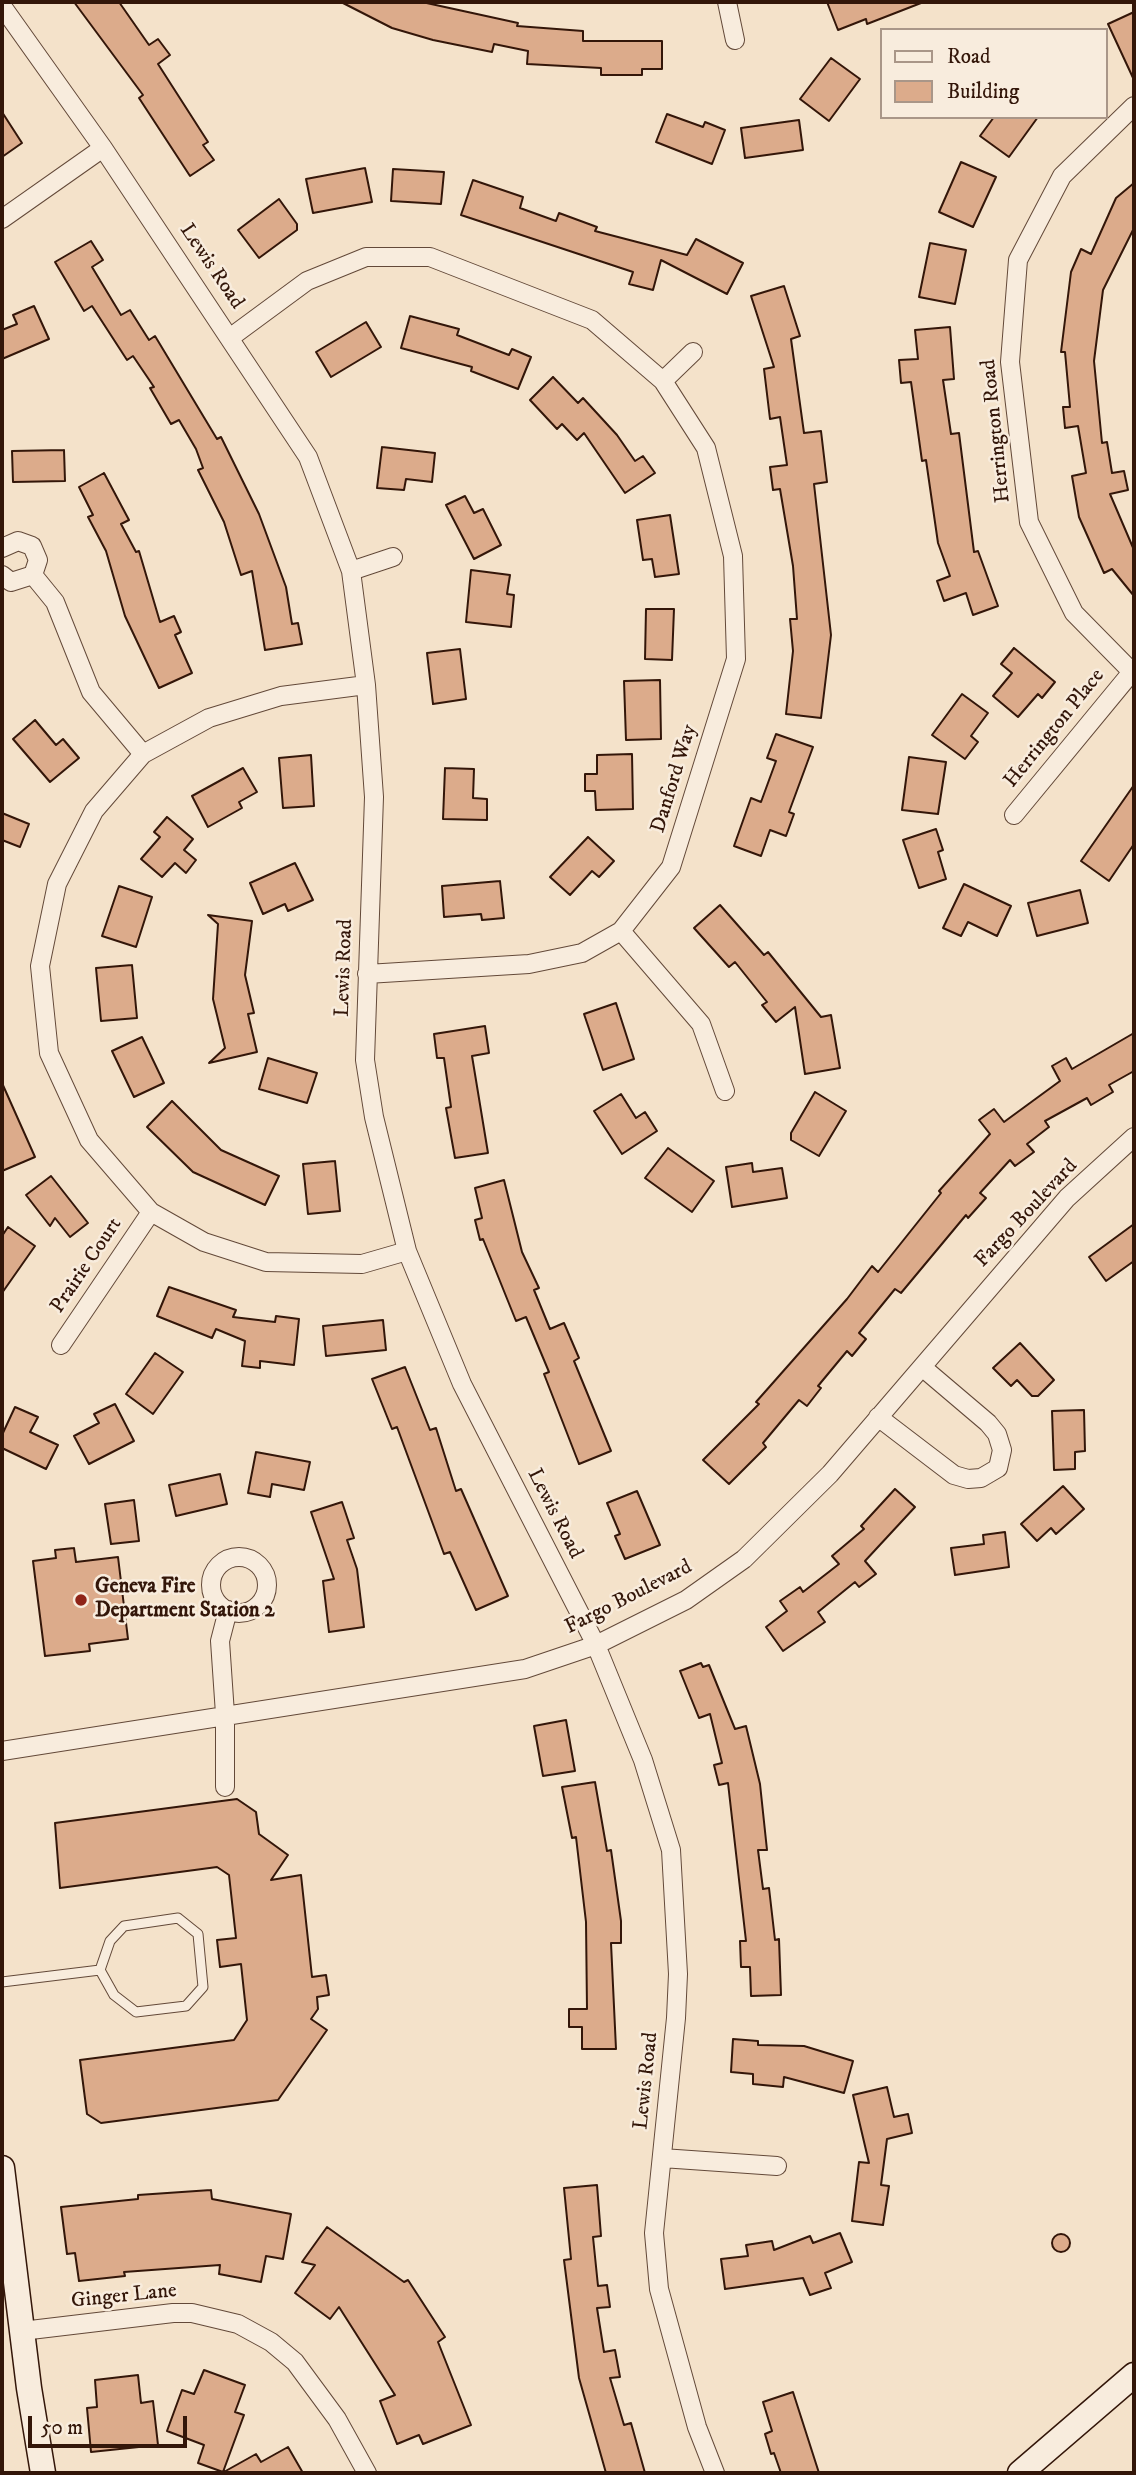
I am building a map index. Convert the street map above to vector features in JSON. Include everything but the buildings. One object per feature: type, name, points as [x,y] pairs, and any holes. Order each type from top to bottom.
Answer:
[{"type":"main road","points":[[2,2179],[10,2307],[22,2331],[43,2473]]},
{"type":"main road","points":[[1020,2473],[1134,2375]]},
{"type":"street","points":[[727,2],[735,40]]},
{"type":"street","name":"Lewis Road","points":[[2,6],[103,148],[231,337],[308,457],[351,571],[366,685],[374,797],[365,1059],[374,1117],[407,1251],[462,1384],[596,1645],[643,1760],[671,1850],[678,1974],[654,2233],[659,2289],[697,2427],[715,2473]]},
{"type":"street","name":"Herrington Road","points":[[1133,673],[1074,613],[1029,522],[1010,362],[1018,260],[1062,176],[1134,106]]},
{"type":"street","points":[[2,219],[103,148]]},
{"type":"street","name":"Danford Way","points":[[231,337],[307,281],[366,257],[430,257],[592,320],[663,381],[706,448],[733,556],[736,659],[671,867],[621,931],[582,953],[529,964],[368,974]]},
{"type":"street","points":[[663,381],[693,352]]},
{"type":"street","points":[[2,548],[18,541],[32,546],[38,560],[33,575]]},
{"type":"street","points":[[351,571],[393,557]]},
{"type":"street","points":[[2,575],[11,582],[33,575]]},
{"type":"street","points":[[33,575],[55,601],[91,692],[143,754]]},
{"type":"street","name":"Herrington Place","points":[[1014,815],[1133,673]]},
{"type":"street","points":[[366,685],[281,696],[209,718],[143,754],[94,811],[57,884],[40,965],[49,1053],[89,1140],[151,1212],[204,1242],[266,1262],[362,1264],[407,1251]]},
{"type":"street","points":[[621,931],[701,1024],[725,1091]]},
{"type":"street","name":"Fargo Boulevard","points":[[2,1751],[525,1669],[596,1645],[687,1600],[744,1559],[830,1474],[1067,1198],[1134,1137]]},
{"type":"street","name":"Prairie Court","points":[[61,1345],[151,1212]]},
{"type":"street","points":[[878,1417],[954,1475],[968,1479],[981,1478],[998,1468],[1002,1450],[997,1434],[988,1423],[922,1367]]},
{"type":"street","points":[[225,1787],[225,1714],[220,1641],[228,1610]]},
{"type":"street","points":[[662,2158],[777,2166]]},
{"type":"street","name":"Ginger Lane","points":[[22,2331],[183,2313],[223,2318],[239,2324],[271,2342],[295,2362],[337,2419],[367,2473]]},
{"type":"lane","points":[[178,1918],[198,1934],[203,1987],[186,2006],[136,2012],[114,1995],[100,1970],[110,1941],[124,1926],[178,1918]]},
{"type":"lane","points":[[2,1982],[100,1970]]},
{"type":"place","name":"Geneva Fire Department Station 2","points":[[81,1600]]}]
